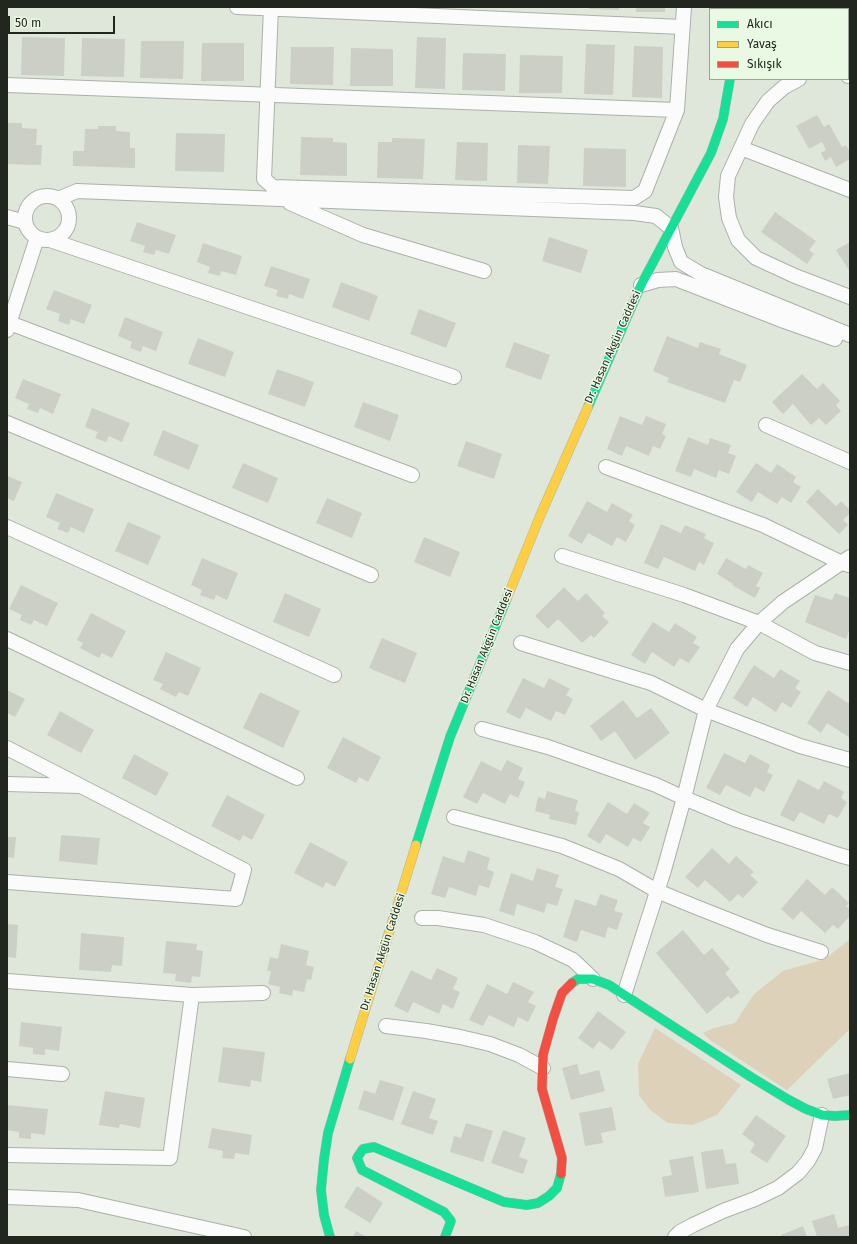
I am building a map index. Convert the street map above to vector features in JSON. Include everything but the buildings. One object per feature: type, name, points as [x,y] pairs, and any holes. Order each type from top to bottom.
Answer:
[{"type":"street","points":[[238,7],[682,26]]},
{"type":"street","points":[[271,8],[264,179],[273,187],[634,198],[645,191],[677,110],[684,7]]},
{"type":"street","name":"Dr. Hasan Akgün Caddesi","points":[[330,1237],[324,1215],[322,1190],[324,1159],[328,1133],[365,1007],[450,737],[540,516],[641,285],[711,153],[723,120],[730,80]]},
{"type":"street","points":[[798,80],[784,87],[768,101],[752,124],[728,176],[726,197],[729,218],[738,240],[756,258],[795,276],[850,297]]},
{"type":"street","points":[[7,85],[677,110]]},
{"type":"street","points":[[741,148],[850,190]]},
{"type":"street","points":[[58,199],[77,191],[634,213],[656,216],[671,228],[675,247],[681,262],[701,274],[850,335]]},
{"type":"street","points":[[44,239],[56,238],[62,234],[66,229],[68,222],[67,209],[58,199],[51,197],[37,199],[27,208],[25,222],[32,234],[44,239],[454,377]]},
{"type":"street","points":[[282,200],[363,235],[484,271]]},
{"type":"street","points":[[7,216],[25,222]]},
{"type":"street","points":[[44,239],[8,325],[412,475]]},
{"type":"street","points":[[641,285],[658,280],[676,279],[784,321],[850,344]]},
{"type":"street","points":[[7,423],[371,575]]},
{"type":"street","points":[[766,424],[850,462]]},
{"type":"street","points":[[606,467],[763,525],[847,562]]},
{"type":"street","points":[[7,527],[334,675]]},
{"type":"street","points":[[562,556],[684,595],[759,623],[815,653],[850,663]]},
{"type":"street","points":[[624,995],[657,891],[684,798],[706,710],[737,649],[759,623],[783,602],[847,562]]},
{"type":"street","points":[[7,639],[297,778]]},
{"type":"street","points":[[521,643],[651,683],[706,710],[800,746],[850,760]]},
{"type":"street","points":[[482,729],[548,747],[656,785],[736,820],[839,856],[850,858]]},
{"type":"street","points":[[7,748],[244,870],[236,899],[7,882]]},
{"type":"street","points":[[7,784],[83,786]]},
{"type":"street","points":[[454,817],[562,846],[620,869],[657,891],[767,935],[821,952]]},
{"type":"street","points":[[422,918],[438,918],[484,925],[535,942],[573,960],[593,980]]},
{"type":"street","points":[[445,1237],[451,1220],[444,1212],[362,1170],[357,1158],[363,1149],[374,1147],[504,1202],[527,1205],[538,1203],[548,1196],[557,1188],[561,1172],[562,1158],[542,1090],[543,1055],[562,993],[570,984],[578,979],[593,980],[609,985],[789,1100],[806,1109],[822,1115],[850,1115]]},
{"type":"street","points":[[7,981],[192,995],[263,993]]},
{"type":"street","points":[[7,1155],[170,1158],[192,995]]},
{"type":"street","points":[[386,1026],[440,1033],[482,1042],[519,1055],[543,1068]]},
{"type":"street","points":[[7,1069],[62,1074]]},
{"type":"street","points":[[675,1237],[680,1232],[705,1219],[778,1188],[798,1173],[808,1161],[815,1148],[822,1115]]},
{"type":"street","points":[[7,1197],[78,1200],[244,1237]]},
{"type":"shaded area","points":[[850,939],[850,1029],[787,1090],[710,1040],[703,1033],[714,1028],[735,1023],[754,994],[783,971],[825,959]]},
{"type":"shaded area","points":[[655,1028],[741,1085],[717,1115],[693,1125],[668,1123],[650,1110],[639,1095],[638,1064]]},
{"type":"traffic: fast","points":[[588,407],[641,285],[711,153],[723,119],[730,80]]},
{"type":"traffic: fast","points":[[416,845],[450,737],[507,598]]},
{"type":"traffic: fast","points":[[572,983],[578,979],[593,979],[609,985],[789,1100],[822,1115],[850,1115]]},
{"type":"traffic: fast","points":[[330,1237],[324,1215],[321,1190],[324,1159],[328,1133],[350,1059]]},
{"type":"traffic: fast","points":[[445,1237],[451,1221],[444,1212],[362,1170],[357,1158],[363,1149],[374,1147],[504,1202],[527,1205],[538,1203],[549,1196],[557,1188],[561,1174]]},
{"type":"traffic: slow","points":[[507,598],[540,516],[588,407]]},
{"type":"traffic: slow","points":[[350,1059],[416,845]]},
{"type":"traffic: jam","points":[[561,1174],[562,1158],[542,1089],[543,1055],[562,993],[572,983]]}]
